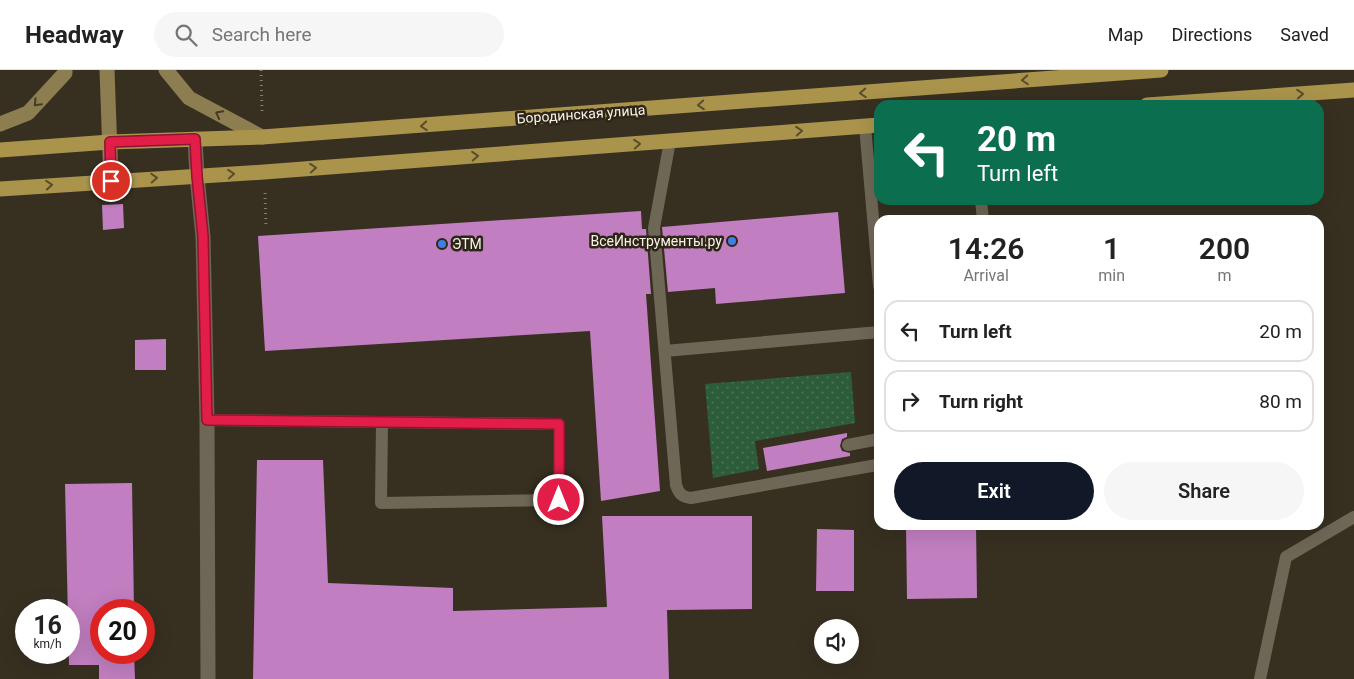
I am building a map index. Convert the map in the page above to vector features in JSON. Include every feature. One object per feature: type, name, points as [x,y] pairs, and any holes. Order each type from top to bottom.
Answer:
[{"type":"main road","name":"Бородинская улица","points":[[0,150],[110,142],[262,137],[1161,70]]},
{"type":"main road","points":[[1216,100],[1354,90]]},
{"type":"main road","points":[[0,189],[872,126]]},
{"type":"street","points":[[0,124],[28,113],[65,73],[65,70]]},
{"type":"street","points":[[107,70],[111,181]]},
{"type":"street","points":[[166,70],[189,98],[262,137]]},
{"type":"street","points":[[195,139],[203,236],[207,420],[208,679]]},
{"type":"lane","points":[[872,126],[874,172]]},
{"type":"lane","points":[[670,141],[654,228],[676,485],[679,493],[691,498],[874,464]]},
{"type":"lane","points":[[665,351],[874,332]]},
{"type":"lane","points":[[207,420],[559,424],[559,500],[381,503],[382,422]]},
{"type":"lane","points":[[848,445],[874,440]]},
{"type":"lane","points":[[1260,679],[1286,557],[1354,517]]},
{"type":"green space","points":[[851,372],[855,423],[755,441],[759,469],[713,478],[705,384]]},
{"type":"building","points":[[123,204],[124,228],[103,230],[102,205]]},
{"type":"building","points":[[641,211],[642,229],[646,229],[651,294],[646,294],[660,491],[601,501],[590,331],[265,351],[258,236]]},
{"type":"building","points":[[838,212],[845,293],[716,304],[715,288],[668,292],[662,227]]},
{"type":"building","points":[[166,339],[166,370],[135,370],[135,340]]},
{"type":"building","points":[[847,433],[847,437],[842,439],[840,446],[842,451],[850,453],[850,456],[767,471],[763,448]]},
{"type":"building","points":[[257,460],[323,460],[328,583],[453,588],[453,611],[607,607],[602,516],[752,516],[752,609],[667,610],[669,679],[253,679]]},
{"type":"building","points":[[132,483],[134,599],[90,599],[90,664],[134,664],[135,679],[99,679],[99,665],[69,665],[80,664],[80,599],[68,599],[65,484]]},
{"type":"building","points":[[817,529],[854,530],[854,591],[816,591]]},
{"type":"building","points":[[906,530],[976,530],[977,598],[907,599]]},
{"type":"place","name":"ВсеИнструменты.ру","points":[[732,241]]},
{"type":"place","name":"ЭТМ","points":[[442,244]]},
{"type":"route","points":[[111,181],[110,142],[195,139],[203,236],[207,420],[559,424],[559,500]]}]
